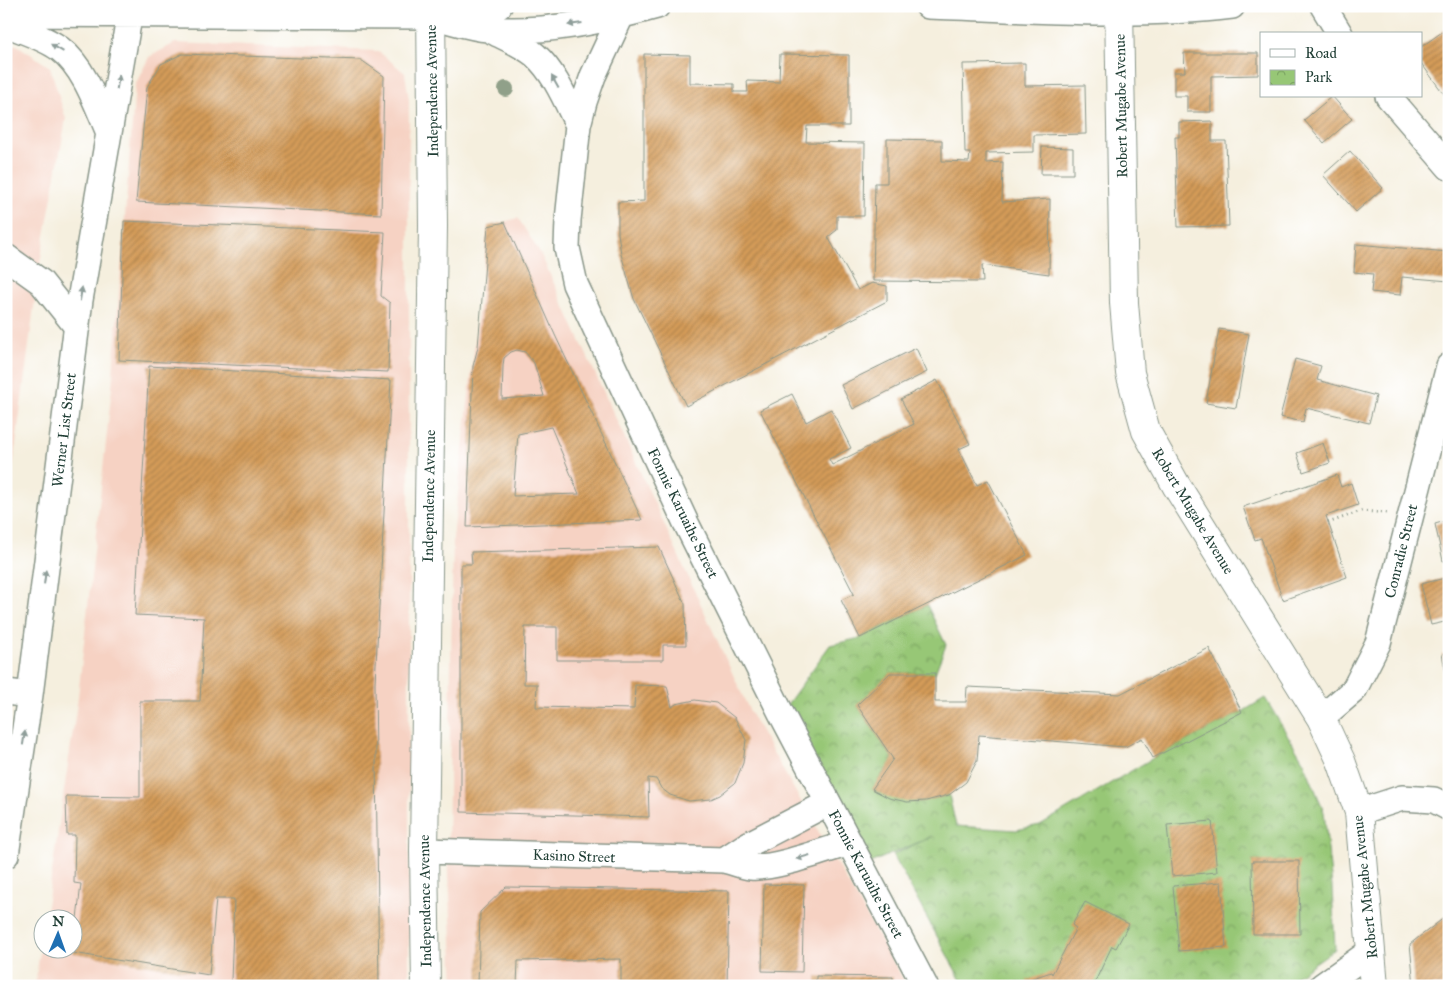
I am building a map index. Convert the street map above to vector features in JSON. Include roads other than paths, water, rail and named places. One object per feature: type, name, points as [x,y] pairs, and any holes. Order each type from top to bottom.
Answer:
[{"type":"main road","name":"Robert Mugabe Avenue","points":[[1119,9],[1124,303],[1130,374],[1146,431],[1176,485],[1321,718],[1341,761],[1359,812],[1374,986]]},
{"type":"main road","name":"Independence Avenue","points":[[426,986],[424,851],[433,226],[431,11]]},
{"type":"street","points":[[6,14],[131,11],[431,11],[499,6]]},
{"type":"street","points":[[487,29],[532,30],[621,16],[657,6]]},
{"type":"street","points":[[928,6],[1191,11],[1232,6]]},
{"type":"street","points":[[1323,6],[1339,32]]},
{"type":"street","name":"Werner List Street","points":[[6,855],[18,694],[80,300],[131,11]]},
{"type":"street","points":[[431,11],[487,29],[519,44],[535,55],[549,70],[578,125]]},
{"type":"street","name":"Fonnie Karuaihe Street","points":[[621,16],[593,76],[578,125],[567,248],[575,284],[686,523],[781,713],[925,986]]},
{"type":"street","points":[[6,24],[58,47],[72,59],[109,133]]},
{"type":"street","points":[[1390,98],[1449,167]]},
{"type":"street","points":[[6,257],[41,282],[77,327]]},
{"type":"street","name":"Conradie Street","points":[[1321,718],[1354,690],[1378,643],[1449,366]]},
{"type":"street","points":[[1359,812],[1402,798],[1434,800],[1449,808]]},
{"type":"street","points":[[724,860],[747,845],[828,803]]},
{"type":"street","name":"Kasino Street","points":[[424,851],[724,860],[751,867],[766,866],[850,843]]},
{"type":"street","points":[[1322,986],[1371,950]]}]
